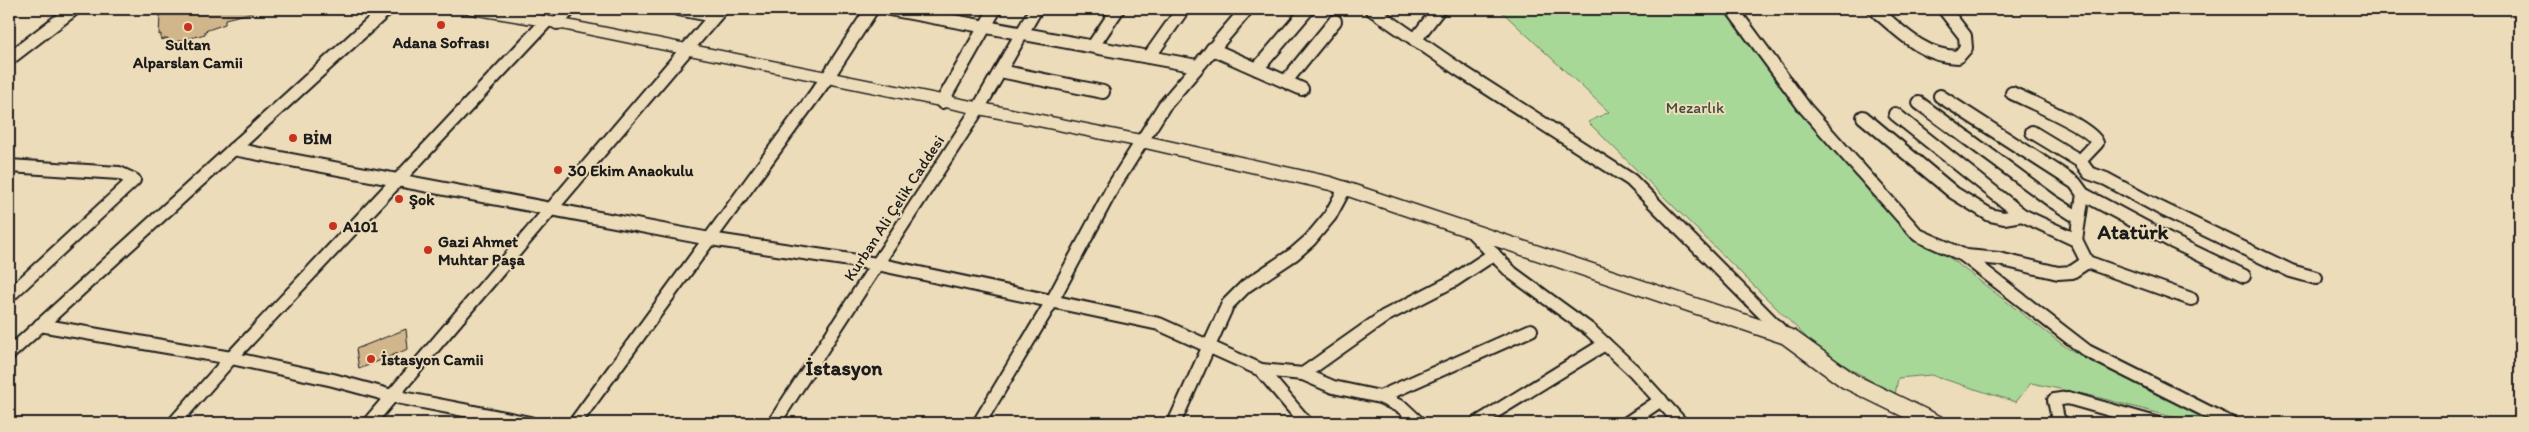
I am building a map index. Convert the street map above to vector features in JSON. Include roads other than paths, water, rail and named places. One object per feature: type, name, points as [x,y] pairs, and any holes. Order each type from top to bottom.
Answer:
[{"type":"main road","points":[[471,9],[552,23],[1142,141],[1238,161],[1345,188],[1788,337],[1850,381],[1935,423]]},
{"type":"street","points":[[9,59],[74,9]]},
{"type":"street","points":[[9,354],[387,9]]},
{"type":"street","points":[[174,423],[231,358],[399,179],[552,23],[570,9]]},
{"type":"street","points":[[678,9],[718,12]]},
{"type":"street","points":[[575,423],[827,78],[872,9]]},
{"type":"street","points":[[889,9],[903,10],[985,28],[1022,33],[1197,66]]},
{"type":"street","points":[[942,102],[995,9]]},
{"type":"street","name":"Kurban Ali Çelik Caddesi","points":[[774,423],[978,109],[1036,9]]},
{"type":"street","points":[[1094,46],[1118,9]]},
{"type":"street","points":[[1148,57],[1183,9]]},
{"type":"street","points":[[979,423],[1051,303],[1113,187],[1164,106],[1247,9]]},
{"type":"street","points":[[1257,69],[1308,9]]},
{"type":"street","points":[[1370,9],[1631,180],[1788,337]]},
{"type":"street","points":[[1415,40],[1439,9]]},
{"type":"street","points":[[1732,9],[1805,108],[1918,235],[1963,255],[2087,350],[2230,423]]},
{"type":"street","points":[[1874,9],[1926,50],[1944,57],[1958,56],[1966,48],[1965,36],[1944,9]]},
{"type":"street","points":[[369,423],[688,50],[718,12]]},
{"type":"street","points":[[1286,82],[1335,21]]},
{"type":"street","points":[[1212,49],[1302,89]]},
{"type":"street","points":[[1000,71],[1103,92]]},
{"type":"street","points":[[2012,93],[2083,129],[2096,139],[2097,143],[2080,161]]},
{"type":"street","points":[[1940,96],[2075,182],[2083,194],[2169,240],[2244,276]]},
{"type":"street","points":[[1920,103],[2052,201],[2079,218]]},
{"type":"street","points":[[1895,114],[2022,216],[2076,240],[2087,262],[2191,299]]},
{"type":"street","points":[[1863,117],[1954,193],[1990,215],[2004,218],[2022,216]]},
{"type":"street","points":[[2032,132],[2080,161],[2089,173],[2106,179],[2158,207],[2291,271],[2316,278]]},
{"type":"street","points":[[233,149],[710,239],[877,264],[1051,303],[1159,324],[1260,370],[1303,374],[1333,387],[1380,396],[1404,408],[1420,423]]},
{"type":"street","points":[[9,166],[119,173],[134,180],[9,296]]},
{"type":"street","points":[[2075,182],[2089,173]]},
{"type":"street","points":[[1174,423],[1209,347],[1216,324],[1233,297],[1252,280],[1295,253],[1307,242],[1334,211],[1345,188]]},
{"type":"street","points":[[2076,240],[2079,234],[2079,218],[2083,194]]},
{"type":"street","points":[[1470,230],[1512,273],[1590,330],[1682,423]]},
{"type":"street","points":[[1303,374],[1385,316],[1453,281],[1494,254]]},
{"type":"street","points":[[1963,255],[1999,259],[2058,273],[2072,272],[2087,262]]},
{"type":"street","points":[[40,325],[231,358],[334,380],[392,396],[530,423]]},
{"type":"street","points":[[1380,396],[1531,330]]},
{"type":"street","points":[[1476,423],[1605,344]]},
{"type":"street","points":[[1260,370],[1306,423]]},
{"type":"street","points":[[2063,423],[2058,419],[2054,400],[2068,398],[2156,423]]},
{"type":"street","points":[[1627,423],[1661,400]]},
{"type":"place","name":"Adana Sofrası","points":[[441,25]]},
{"type":"place","name":"Sultan Alparslan Camii","points":[[188,27]]},
{"type":"place","name":"BİM","points":[[293,138]]},
{"type":"place","name":"30 Ekim Anaokulu","points":[[558,170]]},
{"type":"place","name":"Şok","points":[[399,199]]},
{"type":"place","name":"A101","points":[[333,226]]},
{"type":"place","name":"Gazi Ahmet Muhtar Paşa","points":[[428,250]]},
{"type":"place","name":"İstasyon Camii","points":[[371,359]]},
{"type":"district","name":"Atatürk","points":[[2133,231]]},
{"type":"district","name":"İstasyon","points":[[844,367]]},
{"type":"park label","name":"Mezarlık","points":[[1695,107]]}]
